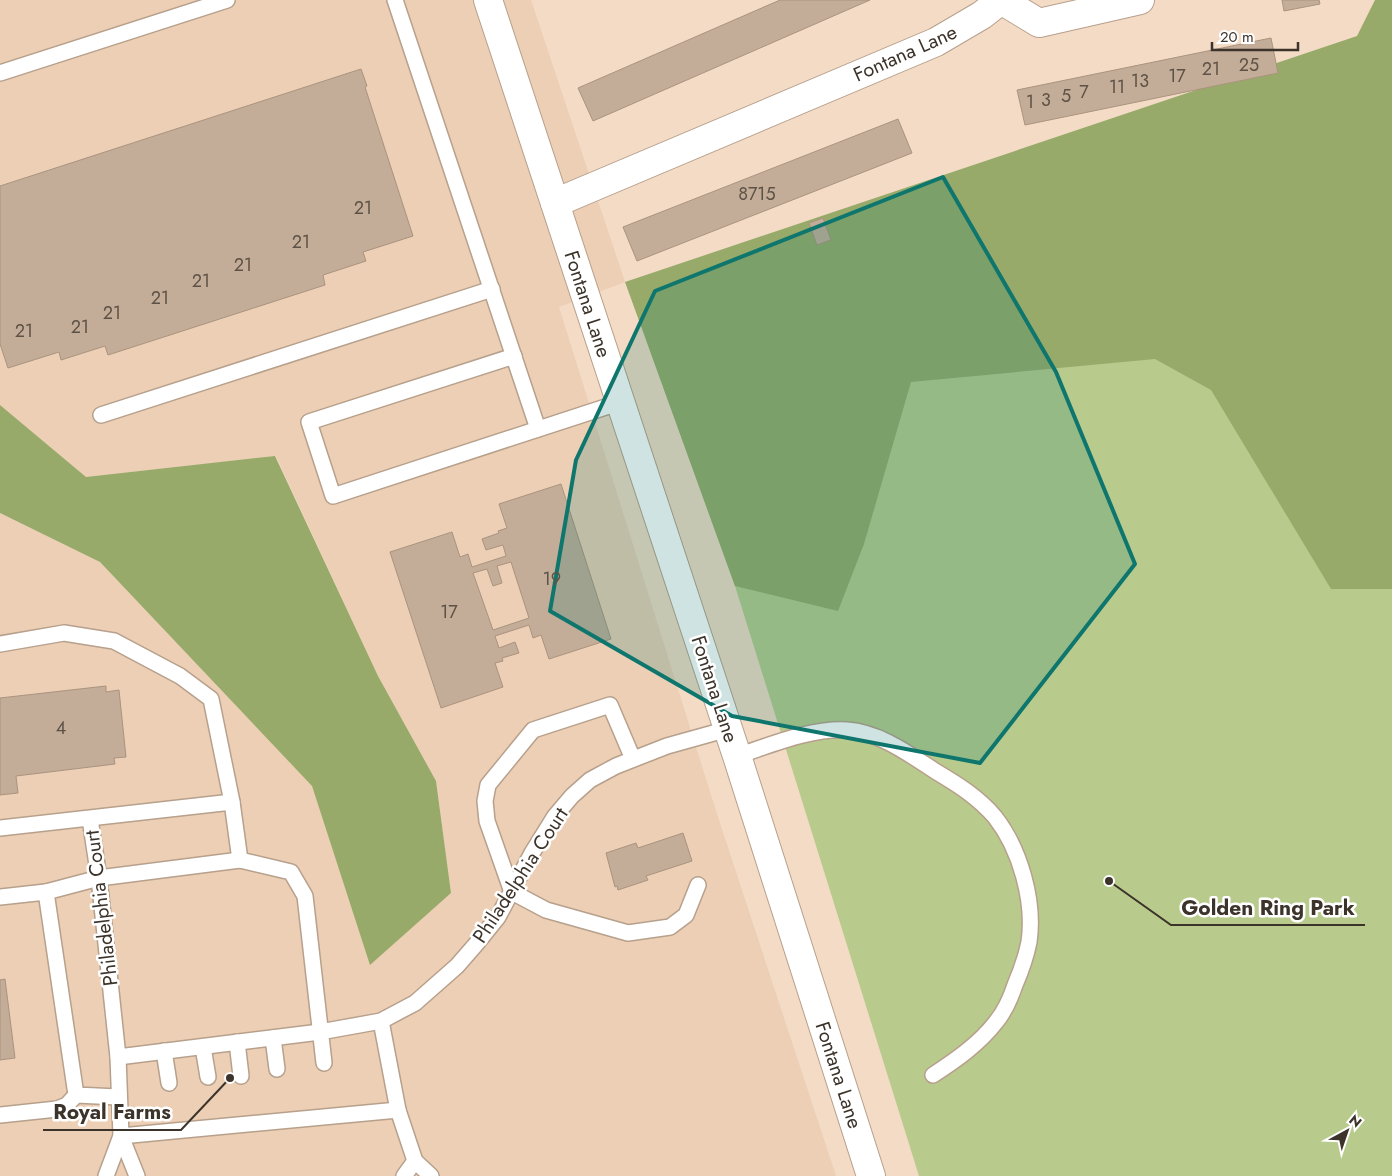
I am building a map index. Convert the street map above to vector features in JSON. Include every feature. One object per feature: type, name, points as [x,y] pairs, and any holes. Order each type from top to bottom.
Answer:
[{"type":"street","name":"Fontana Lane","points":[[488,0],[737,756],[871,1176]]},
{"type":"street","name":"Fontana Lane","points":[[555,203],[936,42],[982,16],[1001,0]]},
{"type":"street","points":[[1001,0],[1039,23],[1140,0]]},
{"type":"lane","points":[[0,73],[227,0]]},
{"type":"lane","points":[[395,0],[538,429]]},
{"type":"lane","points":[[101,414],[492,289]]},
{"type":"lane","points":[[514,356],[309,422],[333,496],[620,402]]},
{"type":"lane","points":[[0,644],[64,633],[114,641],[180,676],[211,699],[232,802],[240,860]]},
{"type":"lane","points":[[634,759],[610,704],[533,730],[488,785],[485,801],[487,820],[512,892],[546,910],[628,933],[670,927],[686,915],[698,885]]},
{"type":"lane","name":"Philadelphia Court","points":[[118,1057],[320,1032],[381,1021],[415,1003],[457,966],[498,917],[532,853],[555,816],[572,796],[590,780],[616,766],[667,746],[728,729]]},
{"type":"lane","points":[[737,756],[799,736],[826,731],[848,730],[879,738],[910,755],[971,794],[995,817],[1013,846],[1025,876],[1029,907],[1029,940],[1022,967],[1011,997],[997,1021],[979,1041],[933,1075]]},
{"type":"lane","points":[[90,819],[232,802]]},
{"type":"lane","name":"Philadelphia Court","points":[[0,828],[90,819],[99,878],[118,1057],[118,1097],[121,1136]]},
{"type":"lane","points":[[0,897],[46,892],[99,878],[240,860],[291,872],[305,896],[324,1063]]},
{"type":"lane","points":[[46,892],[76,1095]]},
{"type":"lane","points":[[381,1021],[398,1110],[415,1161],[432,1176]]},
{"type":"lane","points":[[273,1038],[277,1069]]},
{"type":"lane","points":[[236,1042],[240,1076]]},
{"type":"lane","points":[[204,1046],[208,1078]]},
{"type":"lane","points":[[164,1052],[169,1084]]},
{"type":"lane","points":[[76,1095],[118,1097]]},
{"type":"lane","points":[[0,1115],[58,1109],[67,1105],[76,1095]]},
{"type":"lane","points":[[121,1136],[174,1125],[329,1109],[398,1110]]},
{"type":"lane","points":[[106,1176],[121,1136]]},
{"type":"lane","points":[[121,1136],[137,1176]]},
{"type":"lane","points":[[404,1176],[415,1161]]},
{"type":"highlighted area","points":[[943,177],[1056,372],[1135,564],[980,763],[732,716],[550,611],[576,460],[655,291]]},
{"type":"shaded area","points":[[0,0],[531,0],[625,282],[559,307],[716,811],[836,1176],[0,1176],[0,513],[100,562],[312,786],[370,964],[451,893],[436,781],[378,676],[276,456],[86,477],[0,405]]},
{"type":"green space","points":[[1375,0],[1392,0],[1392,589],[1331,589],[1211,390],[1155,359],[911,382],[864,544],[838,611],[735,586],[625,282],[1357,36]]},
{"type":"green space","points":[[1050,172],[1392,437],[1392,1176],[919,1176],[735,586],[646,339]]},
{"type":"green space","points":[[0,405],[86,477],[275,456],[378,676],[436,781],[451,893],[370,965],[312,786],[100,562],[0,513]]},
{"type":"building","points":[[780,0],[870,0],[593,121],[578,88]]},
{"type":"building","points":[[1282,0],[1319,0],[1320,4],[1284,11]]},
{"type":"building","points":[[1271,38],[1278,73],[1025,125],[1017,90]]},
{"type":"building","points":[[361,69],[367,86],[365,87],[413,236],[363,252],[366,261],[323,275],[325,285],[108,355],[105,346],[61,360],[59,352],[8,368],[0,344],[0,186]]},
{"type":"building","points":[[898,119],[912,153],[637,261],[623,227]]},
{"type":"building","points":[[823,218],[831,240],[817,245],[809,223]]},
{"type":"building","points":[[561,484],[611,639],[549,659],[541,635],[533,638],[529,625],[495,636],[499,648],[515,642],[519,653],[502,658],[503,661],[495,663],[503,687],[441,708],[390,552],[452,532],[460,557],[468,554],[472,567],[506,556],[503,545],[486,550],[482,539],[507,528],[499,504]],"holes":[[[511,562],[529,618],[493,630],[473,573],[487,569],[493,586],[502,583],[497,566]]]},
{"type":"building","points":[[106,686],[106,692],[119,690],[126,757],[114,758],[115,764],[16,776],[18,793],[0,795],[0,698]]},
{"type":"building","points":[[683,833],[692,861],[646,876],[648,880],[618,890],[617,886],[615,887],[606,853],[636,843],[638,848]]},
{"type":"building","points":[[5,979],[15,1058],[0,1060],[0,980]]},
{"type":"place","name":"Golden Ring Park","points":[[1109,881]]},
{"type":"place","name":"Royal Farms","points":[[230,1078]]}]
